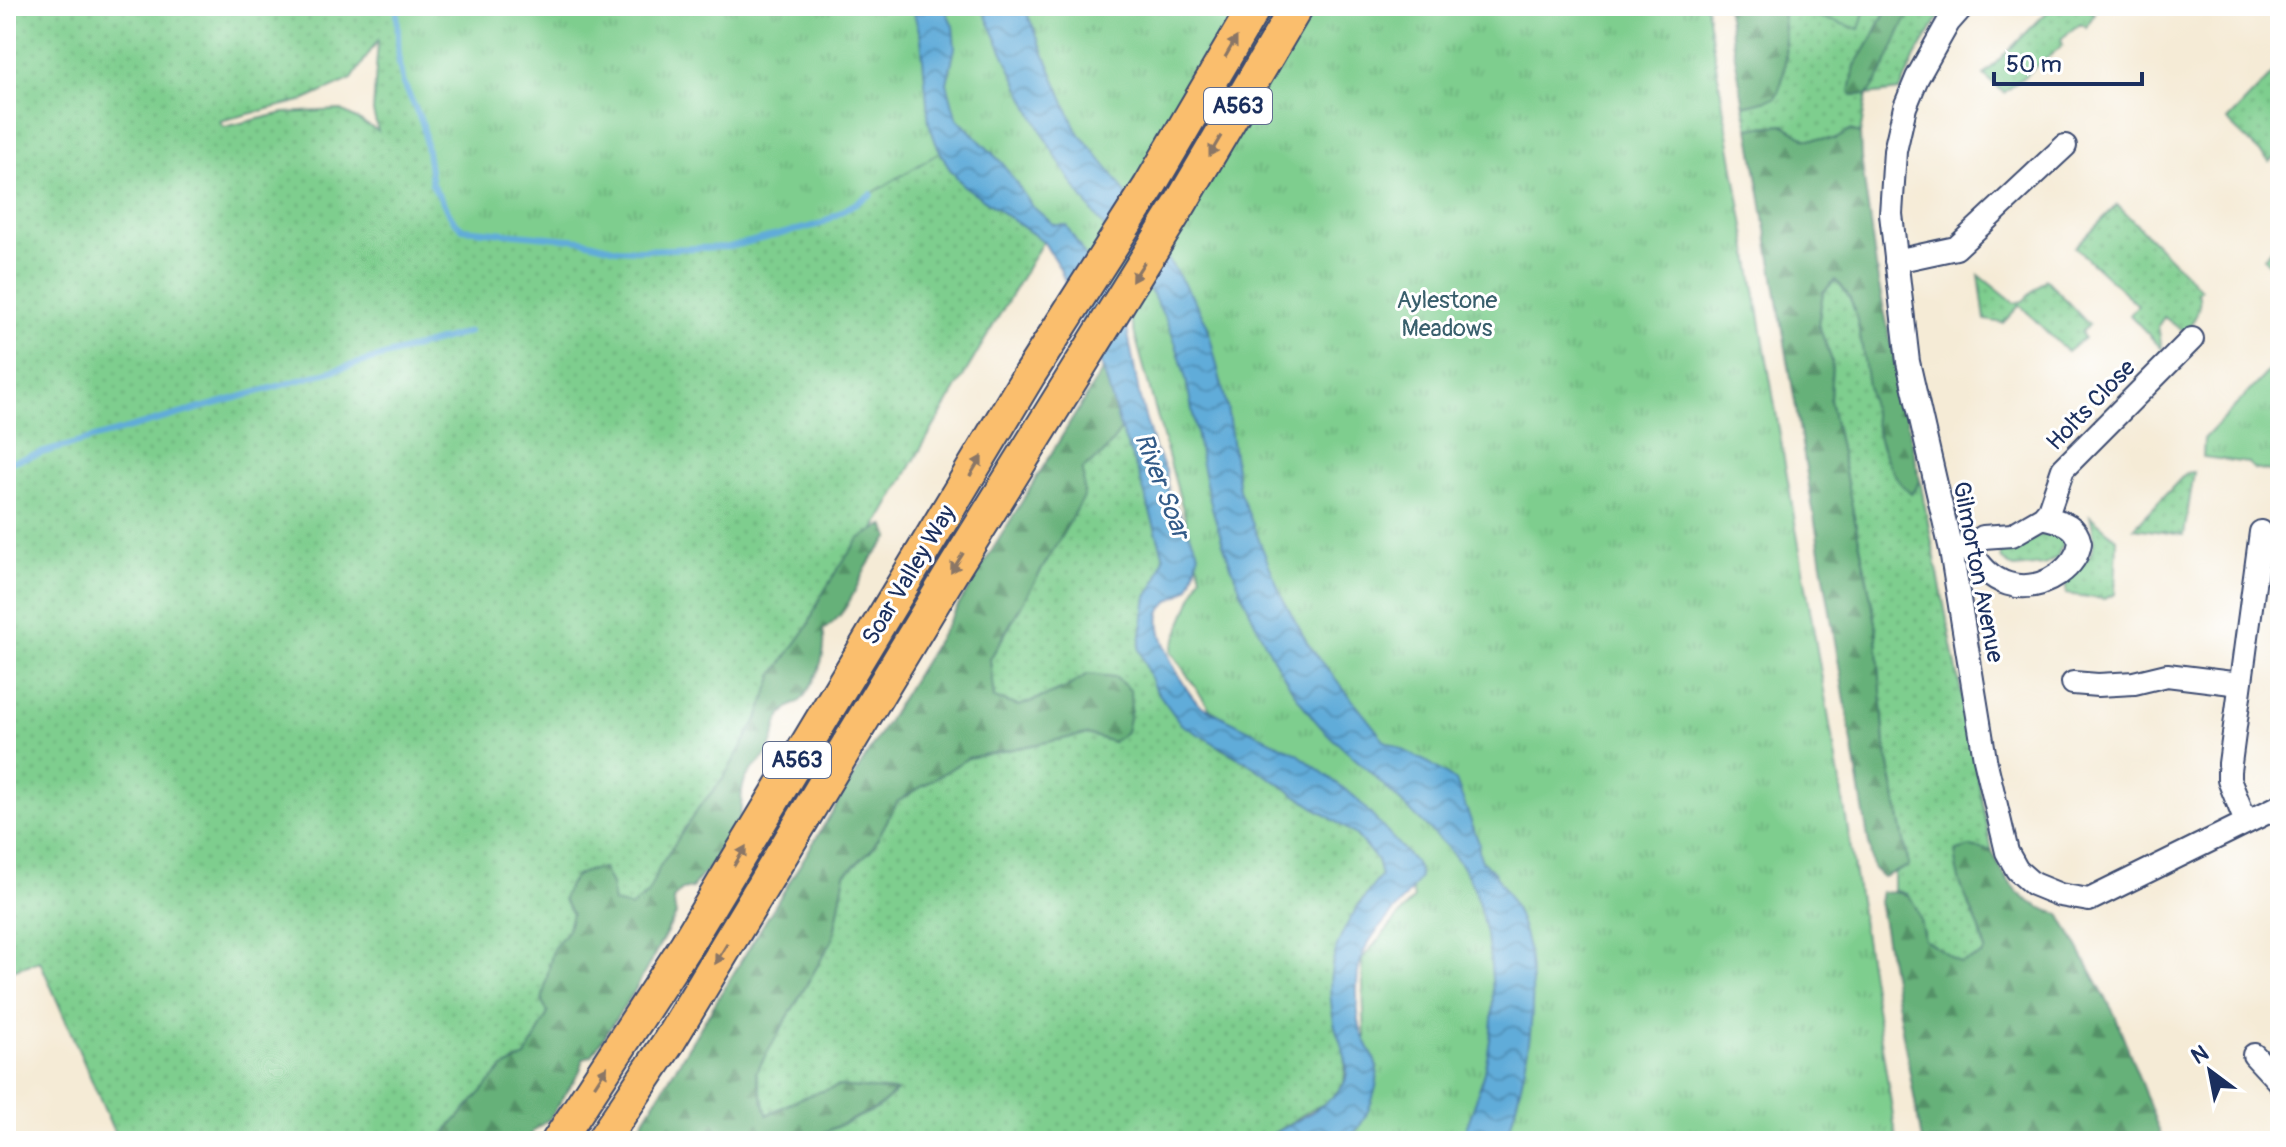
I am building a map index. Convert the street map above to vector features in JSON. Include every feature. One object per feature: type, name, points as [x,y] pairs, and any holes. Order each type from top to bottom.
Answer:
[{"type":"highway","name":"Soar Valley Way","points":[[558,1141],[686,945],[1029,375],[1149,187],[1255,6]]},
{"type":"highway","name":"Soar Valley Way","points":[[602,1141],[668,1043],[1057,401],[1179,206],[1297,6]]},
{"type":"street","name":"Gilmorton Avenue","points":[[1963,6],[1948,23],[1929,54],[1905,107],[1891,184],[1908,362],[1960,549],[1985,759],[2007,852],[2017,870],[2033,884],[2060,895],[2089,900],[2280,806]]},
{"type":"street","points":[[1896,261],[1956,248],[2065,146]]},
{"type":"street","name":"Holts Close","points":[[2043,517],[2049,510],[2063,469],[2192,339]]},
{"type":"street","points":[[2043,517],[2068,524],[2075,529],[2080,543],[2072,562],[2047,581],[2028,586],[2012,585],[1997,579],[1960,549],[1983,537],[1998,538],[2021,532],[2043,517]]},
{"type":"street","points":[[2246,822],[2232,788],[2229,771],[2261,532]]},
{"type":"street","points":[[2073,683],[2134,683],[2167,675],[2240,684]]},
{"type":"street","points":[[2254,1055],[2280,1083]]},
{"type":"green space","points":[[6,6],[912,6],[963,185],[1043,241],[774,707],[492,1141],[118,1141],[40,961],[6,972]],"holes":[[[378,40],[373,112],[378,131],[340,110],[284,113],[224,127],[220,121],[305,100],[352,79]]]},
{"type":"green space","name":"Aylestone Meadows","points":[[397,6],[1706,6],[1846,818],[1897,1141],[1334,1141],[1366,1065],[1362,959],[1414,898],[1401,852],[1325,781],[1210,709],[1171,651],[1201,575],[1130,317],[1053,234],[944,150],[821,224],[729,247],[617,249],[581,240],[463,229],[454,221],[432,184],[423,125],[404,84],[399,65]]},
{"type":"green space","points":[[1726,6],[1782,6],[1785,65],[1775,98],[1744,106]]},
{"type":"green space","points":[[1782,6],[1888,6],[1874,35],[1905,19],[1915,6],[1946,6],[1915,57],[1900,91],[1867,95],[1860,134],[1850,131],[1836,139],[1806,139],[1784,125],[1749,128],[1744,106],[1774,98],[1786,57]]},
{"type":"green space","points":[[1812,6],[1866,6],[1859,29],[1809,14]]},
{"type":"green space","points":[[1888,6],[1915,6],[1875,85],[1867,95],[1852,95],[1855,66]]},
{"type":"green space","points":[[2053,6],[2084,6],[2095,13],[2086,27],[2080,23],[2061,39],[2063,45],[2004,93],[1984,75]]},
{"type":"green space","points":[[2280,66],[2280,153],[2270,162],[2227,121]]},
{"type":"green space","points":[[1784,125],[1806,139],[1836,139],[1850,131],[1860,134],[1878,281],[1920,481],[1911,494],[1888,463],[1875,424],[1856,316],[1847,293],[1835,280],[1823,292],[1818,324],[1832,361],[1830,400],[1876,623],[1885,745],[1909,866],[1883,877],[1873,868],[1749,128]]},
{"type":"green space","points":[[2117,205],[2201,289],[2197,314],[2184,332],[2164,317],[2158,326],[2162,349],[2130,315],[2138,305],[2075,247]]},
{"type":"green space","points":[[2280,239],[2280,266],[2275,272],[2264,258]]},
{"type":"green space","points":[[1979,275],[2014,303],[2023,301],[2046,279],[2089,325],[2081,332],[2084,338],[2067,352],[2020,305],[2003,323],[1985,320]]},
{"type":"green space","points":[[1836,280],[1848,295],[1856,315],[1883,452],[1912,493],[1920,481],[1992,851],[1970,847],[1955,860],[1962,888],[1978,921],[1985,952],[1960,964],[1923,939],[1920,919],[1907,894],[1894,890],[1894,873],[1909,866],[1885,745],[1876,623],[1830,400],[1832,361],[1818,324],[1823,292]]},
{"type":"green space","points":[[2280,359],[2280,457],[2277,473],[2254,469],[2248,463],[2203,457],[2204,439]]},
{"type":"green space","points":[[1103,369],[1121,430],[1103,454],[1083,469],[1084,497],[990,659],[994,698],[1019,706],[1064,689],[1088,674],[1115,677],[1130,690],[1131,709],[1126,732],[1113,742],[1087,734],[968,758],[897,802],[872,849],[845,874],[833,939],[756,1072],[767,1115],[801,1098],[838,1086],[897,1091],[877,1108],[805,1141],[631,1141]]},
{"type":"green space","points":[[1121,430],[1139,475],[1164,557],[1157,580],[1147,597],[1139,649],[1154,687],[1220,748],[1248,763],[1356,835],[1377,860],[1381,876],[1358,905],[1334,1021],[1346,1055],[1344,1084],[1327,1103],[1261,1141],[805,1141],[877,1109],[896,1092],[838,1086],[801,1098],[767,1115],[756,1072],[833,939],[845,874],[872,849],[897,802],[968,758],[1087,734],[1113,742],[1088,675],[1064,689],[1019,706],[994,698],[990,659],[1018,612],[1082,469],[1103,454]]},
{"type":"green space","points":[[2194,472],[2184,535],[2134,528],[2186,473]]},
{"type":"green space","points":[[2090,516],[2117,539],[2115,594],[2104,599],[2066,594],[2066,581],[2091,553],[2094,538]]},
{"type":"green space","points":[[884,525],[890,537],[868,564],[844,610],[823,630],[823,657],[813,682],[803,698],[783,713],[768,752],[745,781],[740,816],[734,830],[692,888],[682,890],[673,899],[676,915],[634,992],[592,1055],[583,1059],[580,1071],[550,1118],[532,1132],[531,1141],[442,1141],[449,1128],[503,1068],[526,1057],[548,1013],[542,1001],[553,949],[567,931],[572,914],[563,899],[569,884],[581,873],[603,868],[611,885],[614,903],[630,907],[647,895],[660,866],[699,807],[723,779],[759,716],[774,674],[808,626],[837,570],[859,539]]},
{"type":"green space","points":[[2049,532],[2059,535],[2063,541],[2057,558],[2044,565],[2014,568],[2002,560],[2000,551]]},
{"type":"green space","points":[[1970,847],[1992,851],[2017,892],[2035,905],[2060,914],[2115,1015],[2163,1141],[1922,1141],[1879,901],[1881,892],[1909,897],[1917,910],[1924,939],[1960,963],[1980,956],[1985,951],[1983,938],[1962,888],[1956,863],[1957,851]]},
{"type":"water","name":"River Soar","points":[[912,6],[944,6],[953,26],[955,48],[947,83],[956,117],[1003,164],[1032,206],[1054,225],[1066,225],[1126,322],[1140,399],[1154,448],[1166,470],[1169,492],[1199,553],[1190,585],[1163,607],[1160,616],[1164,643],[1178,674],[1201,706],[1298,754],[1355,797],[1417,865],[1420,877],[1375,934],[1361,958],[1357,1004],[1362,1034],[1376,1064],[1376,1087],[1363,1121],[1356,1131],[1341,1141],[1261,1141],[1327,1102],[1346,1079],[1346,1063],[1332,1010],[1331,973],[1343,933],[1356,909],[1381,876],[1377,860],[1356,835],[1248,763],[1181,724],[1154,687],[1139,649],[1147,597],[1157,580],[1164,557],[1103,369],[1059,267],[1043,241],[963,185],[949,168],[929,123],[921,38]]},
{"type":"water","points":[[981,6],[1024,6],[1076,129],[1116,179],[1207,324],[1227,407],[1239,490],[1282,597],[1308,644],[1385,741],[1431,764],[1456,781],[1479,843],[1481,859],[1495,874],[1514,907],[1529,955],[1532,982],[1530,1036],[1506,1141],[1461,1141],[1486,1063],[1493,1011],[1490,958],[1473,886],[1448,848],[1321,727],[1303,705],[1271,653],[1256,625],[1221,538],[1207,487],[1182,365],[1165,318],[1144,281],[1056,157],[1022,94]]},
{"type":"waterway","points":[[397,6],[399,65],[404,84],[423,125],[432,184],[454,221],[463,229],[581,240],[617,249],[729,247],[821,224],[871,194]]},
{"type":"waterway","points":[[6,463],[469,332]]}]
